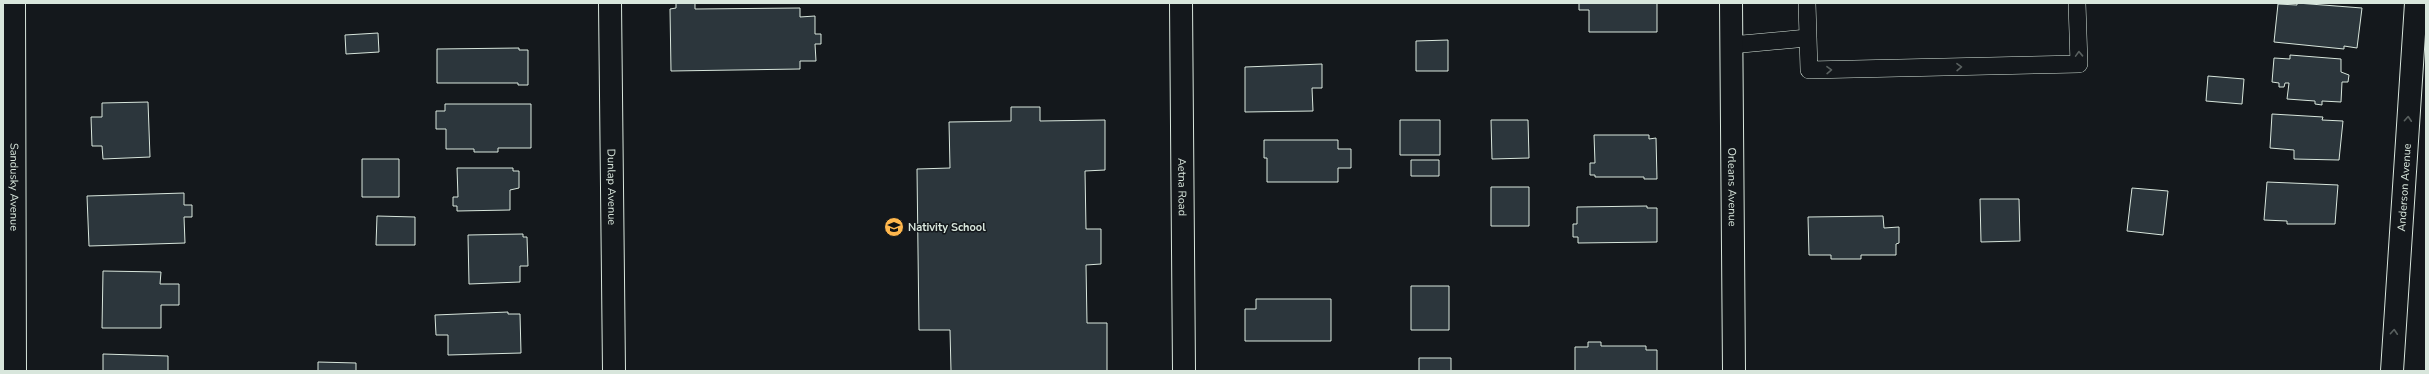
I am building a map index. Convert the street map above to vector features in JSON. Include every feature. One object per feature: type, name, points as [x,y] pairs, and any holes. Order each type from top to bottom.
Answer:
[{"type":"street","name":"Sandusky Avenue","points":[[14,3],[9,59],[15,371]]},
{"type":"street","name":"Dunlap Avenue","points":[[610,3],[614,371]]},
{"type":"street","name":"Aetna Road","points":[[1180,3],[1184,371]]},
{"type":"street","name":"Orleans Avenue","points":[[1731,3],[1734,371]]},
{"type":"street","name":"Anderson Avenue","points":[[2392,371],[2416,3]]},
{"type":"lane","points":[[1807,3],[1809,70],[2079,64],[2077,3]]},
{"type":"lane","points":[[1731,45],[1807,38]]},
{"type":"building","points":[[676,3],[695,3],[695,9],[800,8],[800,17],[815,16],[815,34],[821,34],[821,44],[815,44],[816,61],[800,61],[800,69],[671,71],[670,9],[676,8]]},
{"type":"building","points":[[1579,3],[1657,3],[1657,32],[1589,32],[1589,10],[1579,10]]},
{"type":"building","points":[[2297,3],[2362,8],[2357,48],[2344,46],[2344,49],[2274,42],[2278,4],[2297,5]]},
{"type":"building","points":[[378,33],[379,52],[346,54],[345,35]]},
{"type":"building","points":[[1448,40],[1448,71],[1416,71],[1416,41]]},
{"type":"building","points":[[519,48],[519,50],[528,50],[528,85],[518,85],[518,83],[437,83],[437,49]]},
{"type":"building","points":[[2290,55],[2341,59],[2341,72],[2349,75],[2348,82],[2342,82],[2341,102],[2322,101],[2322,105],[2315,104],[2315,101],[2287,99],[2289,83],[2285,83],[2284,87],[2279,87],[2279,83],[2272,82],[2274,58],[2290,59]]},
{"type":"building","points":[[1322,64],[1322,88],[1312,88],[1313,111],[1245,112],[1245,67]]},
{"type":"building","points":[[2208,76],[2244,79],[2242,104],[2206,101]]},
{"type":"building","points":[[148,102],[150,157],[103,159],[102,146],[92,146],[91,117],[102,117],[102,103]]},
{"type":"building","points":[[445,104],[531,104],[531,148],[498,148],[498,152],[474,152],[474,149],[446,149],[446,129],[436,129],[436,111],[445,111]]},
{"type":"building","points":[[1011,107],[1040,107],[1040,121],[1105,120],[1105,170],[1085,171],[1086,229],[1101,229],[1101,264],[1086,265],[1087,323],[1107,323],[1107,371],[951,371],[950,330],[919,330],[917,169],[950,168],[949,122],[1011,121]]},
{"type":"building","points":[[2272,114],[2323,117],[2322,120],[2343,121],[2339,160],[2294,159],[2294,150],[2270,148]]},
{"type":"building","points":[[1400,120],[1440,120],[1440,155],[1400,155]]},
{"type":"building","points":[[1491,120],[1528,120],[1529,158],[1492,159]]},
{"type":"building","points":[[1594,135],[1649,135],[1649,139],[1656,138],[1657,179],[1644,179],[1644,177],[1595,177],[1595,175],[1590,175],[1590,163],[1595,163]]},
{"type":"building","points":[[1264,140],[1338,140],[1338,149],[1351,149],[1351,168],[1338,168],[1338,182],[1267,182],[1267,158],[1264,158]]},
{"type":"building","points":[[362,159],[399,159],[399,197],[362,197]]},
{"type":"building","points":[[1411,160],[1439,160],[1439,176],[1411,176]]},
{"type":"building","points":[[457,168],[513,168],[513,171],[519,171],[519,188],[510,190],[510,210],[457,211],[457,206],[453,206],[453,197],[458,197]]},
{"type":"building","points":[[2267,182],[2338,185],[2335,224],[2287,224],[2287,221],[2264,220]]},
{"type":"building","points":[[1491,187],[1529,187],[1529,226],[1491,226]]},
{"type":"building","points":[[2132,188],[2168,191],[2163,235],[2127,231]]},
{"type":"building","points":[[184,193],[184,205],[192,205],[192,217],[184,217],[185,243],[89,246],[87,196]]},
{"type":"building","points":[[1980,199],[2019,199],[2020,241],[1981,242]]},
{"type":"building","points":[[1647,206],[1647,208],[1657,208],[1657,242],[1578,243],[1578,237],[1573,237],[1573,224],[1577,224],[1577,207]]},
{"type":"building","points":[[377,216],[415,217],[415,245],[376,245]]},
{"type":"building","points":[[1883,216],[1884,228],[1899,227],[1899,243],[1896,244],[1896,255],[1861,255],[1861,259],[1831,259],[1831,255],[1809,255],[1808,217]]},
{"type":"building","points":[[523,234],[523,237],[527,237],[528,266],[520,266],[520,282],[469,284],[468,235]]},
{"type":"building","points":[[103,271],[161,272],[160,284],[179,284],[179,305],[161,305],[161,328],[102,328]]},
{"type":"building","points":[[1411,286],[1449,286],[1449,330],[1411,330]]},
{"type":"building","points":[[1256,299],[1331,299],[1331,341],[1245,341],[1245,309],[1256,309]]},
{"type":"building","points":[[508,312],[508,314],[520,314],[521,353],[448,355],[448,335],[436,335],[435,315]]},
{"type":"building","points":[[1588,342],[1601,342],[1601,346],[1646,346],[1646,350],[1657,350],[1657,371],[1575,371],[1575,347],[1588,347]]},
{"type":"building","points":[[103,354],[168,356],[168,371],[103,371]]},
{"type":"building","points":[[1419,358],[1451,358],[1451,371],[1419,371]]},
{"type":"building","points":[[318,362],[356,363],[356,371],[318,371]]},
{"type":"place","name":"Nativity School","points":[[894,227]]}]
